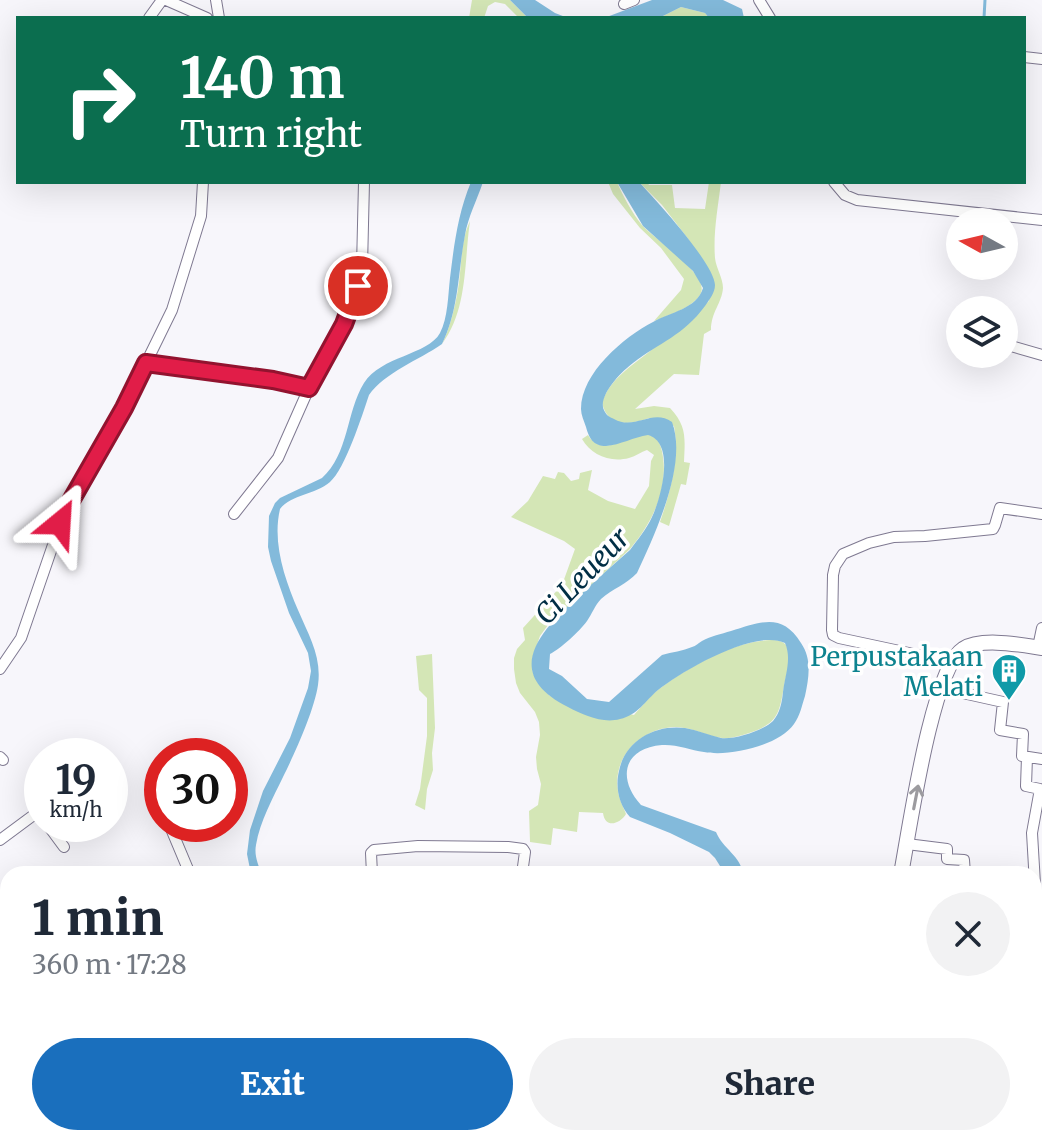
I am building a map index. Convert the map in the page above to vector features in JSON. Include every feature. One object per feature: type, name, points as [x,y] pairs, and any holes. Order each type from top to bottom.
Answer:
[{"type":"main road","points":[[903,866],[924,755],[940,688],[951,662],[961,650],[975,644],[1040,648]]},
{"type":"street","points":[[151,16],[164,0],[202,16]]},
{"type":"street","points":[[0,669],[21,638],[61,518],[124,408],[166,323],[201,216],[203,184]]},
{"type":"street","points":[[234,514],[278,458],[309,388],[344,324],[362,267],[364,184]]},
{"type":"street","points":[[836,184],[845,195],[857,200],[1042,220]]},
{"type":"street","points":[[1018,348],[1042,355]]},
{"type":"street","points":[[146,363],[273,380],[309,388]]},
{"type":"street","points":[[951,662],[833,635],[833,575],[839,558],[869,543],[894,537],[993,529],[1000,508],[1042,514]]},
{"type":"street","points":[[1040,648],[1042,628]]},
{"type":"street","points":[[940,688],[1003,702],[1000,730],[1024,735],[1021,754],[1042,759]]},
{"type":"street","points":[[1027,757],[1026,786],[1040,789],[1032,846],[1035,866]]},
{"type":"street","points":[[0,840],[24,822]]},
{"type":"street","points":[[60,842],[64,847]]},
{"type":"street","points":[[177,842],[187,866]]},
{"type":"street","points":[[907,844],[947,849],[947,859],[964,860],[964,866]]},
{"type":"street","points":[[372,866],[371,853],[374,850],[418,846],[522,849],[525,852],[523,866]]},
{"type":"green space","points":[[472,0],[510,0],[526,16],[517,16],[505,4],[495,2],[488,6],[485,16],[469,16]]},
{"type":"green space","points":[[681,7],[707,16],[663,16]]},
{"type":"green space","points":[[609,184],[618,184],[642,225],[697,276],[701,293],[687,307],[654,321],[681,290],[684,279],[613,194]]},
{"type":"green space","points":[[641,184],[672,185],[675,208],[705,209],[709,184],[721,184],[715,249],[723,288],[711,330],[704,334],[699,375],[674,374],[635,409],[654,406],[670,408],[682,427],[684,462],[690,463],[686,485],[681,484],[669,526],[660,522],[675,462],[674,426],[649,418],[627,423],[614,420],[602,402],[611,385],[624,372],[709,301],[689,240]]},
{"type":"green space","points":[[470,221],[461,301],[442,344],[455,303]]},
{"type":"green space","points":[[588,435],[602,445],[636,436],[655,437],[663,454],[663,483],[651,518],[630,549],[540,636],[532,665],[538,683],[550,696],[634,715],[652,695],[673,679],[731,648],[752,642],[781,641],[788,649],[789,659],[778,712],[770,722],[746,734],[728,738],[681,727],[651,732],[632,746],[620,766],[618,791],[626,814],[617,822],[610,823],[603,813],[579,812],[577,832],[553,828],[551,845],[530,842],[529,811],[538,805],[541,784],[536,757],[539,722],[516,683],[514,658],[525,640],[523,628],[562,585],[575,549],[511,517],[528,501],[543,476],[555,479],[558,472],[564,473],[571,481],[579,479],[580,473],[592,470],[588,490],[608,501],[635,509],[649,486],[654,455],[647,450],[629,458],[608,458],[586,445],[582,439]]},
{"type":"green space","points":[[432,654],[435,728],[433,770],[425,810],[415,805],[427,736],[427,698],[419,690],[416,656]]},
{"type":"water","points":[[510,0],[535,0],[563,16],[526,16]]},
{"type":"water","points":[[652,0],[723,0],[742,9],[744,16],[707,16],[681,7],[663,16],[609,16]]},
{"type":"water","points":[[470,184],[482,184],[466,228],[455,304],[442,344],[393,373],[376,387],[369,395],[336,475],[324,486],[291,500],[280,509],[278,535],[281,561],[316,656],[319,675],[304,732],[260,827],[256,845],[259,866],[249,866],[247,854],[250,830],[263,791],[290,738],[311,671],[308,653],[289,613],[271,561],[269,516],[280,498],[322,478],[331,468],[342,445],[358,394],[372,374],[425,346],[440,333],[463,205]]},
{"type":"water","points":[[618,184],[641,184],[647,190],[695,247],[712,275],[715,288],[705,306],[688,325],[628,367],[607,392],[603,406],[614,419],[629,423],[657,417],[672,422],[676,439],[673,478],[637,573],[601,599],[580,630],[550,654],[549,669],[562,676],[587,699],[609,702],[662,655],[695,646],[712,636],[770,622],[778,623],[794,633],[807,655],[808,675],[799,714],[787,732],[765,744],[726,753],[667,745],[649,747],[632,758],[628,766],[629,785],[641,805],[716,832],[741,866],[720,866],[709,852],[630,817],[621,801],[618,777],[628,751],[643,736],[653,732],[674,727],[727,738],[756,731],[773,721],[780,707],[787,667],[785,643],[756,641],[719,654],[669,682],[632,714],[614,720],[587,716],[547,694],[536,680],[532,666],[534,651],[552,622],[630,550],[642,534],[656,508],[662,485],[664,459],[657,440],[648,435],[606,446],[598,445],[590,438],[581,409],[588,382],[617,347],[642,329],[695,301],[703,288],[693,271],[643,226]]},
{"type":"waterway","points":[[984,16],[985,0]]},
{"type":"place","name":"Perpustakaan Melati","points":[[1009,702]]},
{"type":"route","points":[[60,523],[146,363],[273,380],[309,388],[344,324],[358,286]]},
{"type":"water label","name":"Ci Leueur","points":[[582,576]]}]
